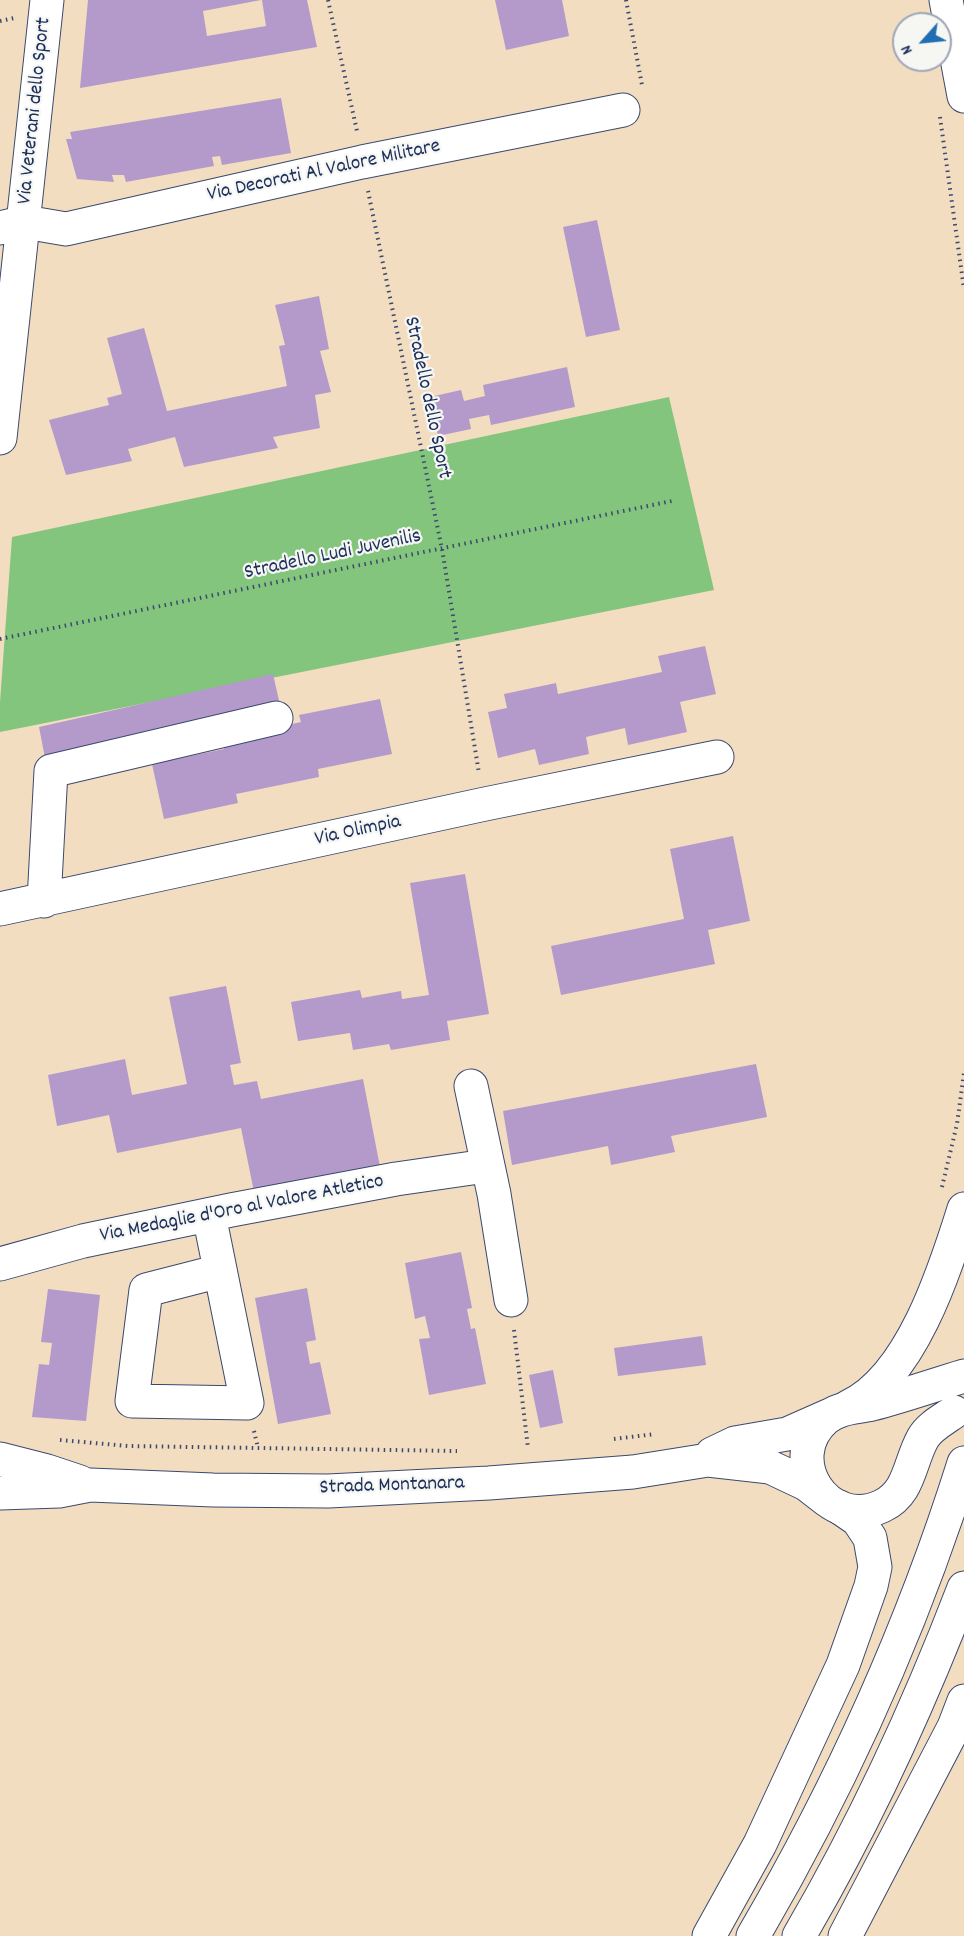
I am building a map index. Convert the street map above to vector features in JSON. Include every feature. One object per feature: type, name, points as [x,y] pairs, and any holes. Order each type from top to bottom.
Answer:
[{"type":"main road","name":"Via Veterani dello Sport","points":[[0,438],[12,225],[47,0]]},
{"type":"main road","points":[[946,0],[951,102]]},
{"type":"main road","name":"Via Decorati Al Valore Militare","points":[[12,225],[66,229],[362,162],[623,110]]},
{"type":"main road","points":[[44,901],[51,771],[276,718]]},
{"type":"main road","name":"Via Olimpia","points":[[0,909],[485,804],[717,757]]},
{"type":"main road","points":[[471,1086],[486,1166],[494,1194],[511,1300]]},
{"type":"main road","name":"Via Medaglie d'Oro al Valore Atletico","points":[[0,1264],[83,1241],[208,1215],[396,1179],[486,1166]]},
{"type":"main road","points":[[709,1936],[770,1823],[843,1665],[871,1586],[875,1567],[870,1538],[858,1520],[834,1504],[813,1483],[807,1460],[810,1442],[818,1426],[842,1409],[863,1399],[887,1376],[916,1331],[933,1299],[964,1209]]},
{"type":"main road","points":[[208,1215],[220,1271],[247,1403],[132,1401],[146,1290],[220,1271]]},
{"type":"main road","name":"Strada Montanara","points":[[694,1461],[735,1443],[771,1438],[796,1431],[842,1409],[873,1403],[964,1376]]},
{"type":"main road","points":[[834,1504],[850,1511],[863,1511],[874,1509],[894,1499],[908,1480],[924,1437],[936,1424],[954,1412]]},
{"type":"main road","name":"Strada Montanara","points":[[0,1459],[90,1485]]},
{"type":"main road","name":"Strada Montanara","points":[[0,1493],[59,1491],[90,1485],[213,1490],[328,1491],[559,1479],[633,1472],[708,1460],[770,1467],[806,1484],[834,1504]]},
{"type":"main road","points":[[753,1936],[806,1842],[867,1717],[921,1589],[964,1462]]},
{"type":"main road","points":[[799,1936],[857,1832],[887,1771],[964,1588]]},
{"type":"main road","points":[[845,1936],[954,1727],[964,1701]]},
{"type":"path","name":"Stradello dello Sport","points":[[328,0],[442,549],[485,804]]},
{"type":"path","points":[[623,110],[643,94],[626,0]]},
{"type":"path","points":[[951,102],[964,289]]},
{"type":"path","name":"Stradello Ludi Juvenilis","points":[[0,639],[672,501]]},
{"type":"path","points":[[511,1300],[528,1448],[518,1449]]},
{"type":"path","points":[[607,1441],[658,1434]]},
{"type":"path","points":[[58,1440],[128,1446],[466,1450]]},
{"type":"green space","points":[[669,397],[714,590],[0,732],[0,702],[12,537]]},
{"type":"building","points":[[88,0],[261,0],[203,11],[207,36],[266,26],[262,0],[307,0],[317,47],[80,88]]},
{"type":"building","points":[[495,0],[562,0],[569,36],[506,50]]},
{"type":"building","points":[[281,98],[291,153],[222,165],[220,156],[212,157],[214,166],[126,182],[124,175],[112,175],[114,182],[77,179],[66,139],[72,139],[70,132]]},
{"type":"building","points":[[597,220],[620,330],[586,337],[563,227]]},
{"type":"building","points":[[319,296],[329,349],[320,351],[331,392],[315,395],[320,428],[273,437],[278,448],[184,467],[175,437],[128,449],[132,461],[66,475],[49,420],[109,405],[107,398],[122,394],[107,338],[144,328],[167,411],[287,386],[279,346],[285,345],[275,305]]},
{"type":"building","points":[[567,367],[575,407],[491,425],[489,415],[469,419],[471,429],[438,436],[430,397],[461,390],[464,401],[485,396],[483,385]]},
{"type":"building","points":[[705,646],[716,694],[680,702],[687,732],[628,745],[625,728],[586,737],[589,754],[539,765],[535,749],[498,758],[488,712],[507,708],[504,694],[556,683],[558,694],[662,672],[658,656]]},
{"type":"building","points":[[273,674],[280,705],[45,758],[39,727]]},
{"type":"building","points":[[380,699],[392,754],[318,769],[319,777],[236,794],[238,803],[164,819],[152,764],[224,749],[222,739],[301,722],[299,715]]},
{"type":"building","points":[[733,836],[750,921],[708,930],[715,964],[561,995],[551,946],[684,919],[670,849]]},
{"type":"building","points":[[465,874],[489,1014],[447,1021],[450,1040],[391,1050],[389,1044],[353,1050],[350,1033],[298,1041],[291,1002],[360,990],[362,998],[401,991],[402,999],[429,995],[410,883]]},
{"type":"building","points":[[226,986],[241,1063],[230,1065],[234,1085],[257,1081],[261,1099],[363,1079],[380,1167],[254,1192],[241,1128],[117,1153],[109,1115],[57,1126],[48,1075],[125,1059],[132,1095],[187,1084],[169,997]]},
{"type":"building","points":[[756,1064],[767,1117],[671,1136],[675,1152],[611,1165],[608,1146],[512,1165],[503,1111]]},
{"type":"building","points":[[461,1252],[472,1308],[467,1309],[471,1329],[475,1328],[486,1384],[429,1395],[419,1339],[430,1338],[425,1316],[415,1319],[405,1263]]},
{"type":"building","points":[[307,1288],[316,1340],[306,1342],[310,1364],[320,1362],[331,1414],[278,1424],[255,1298]]},
{"type":"building","points":[[48,1289],[100,1295],[86,1421],[32,1417],[39,1364],[49,1365],[52,1343],[41,1342]]},
{"type":"building","points":[[702,1336],[706,1365],[618,1376],[614,1348]]},
{"type":"building","points":[[553,1370],[563,1423],[540,1428],[529,1375]]}]
